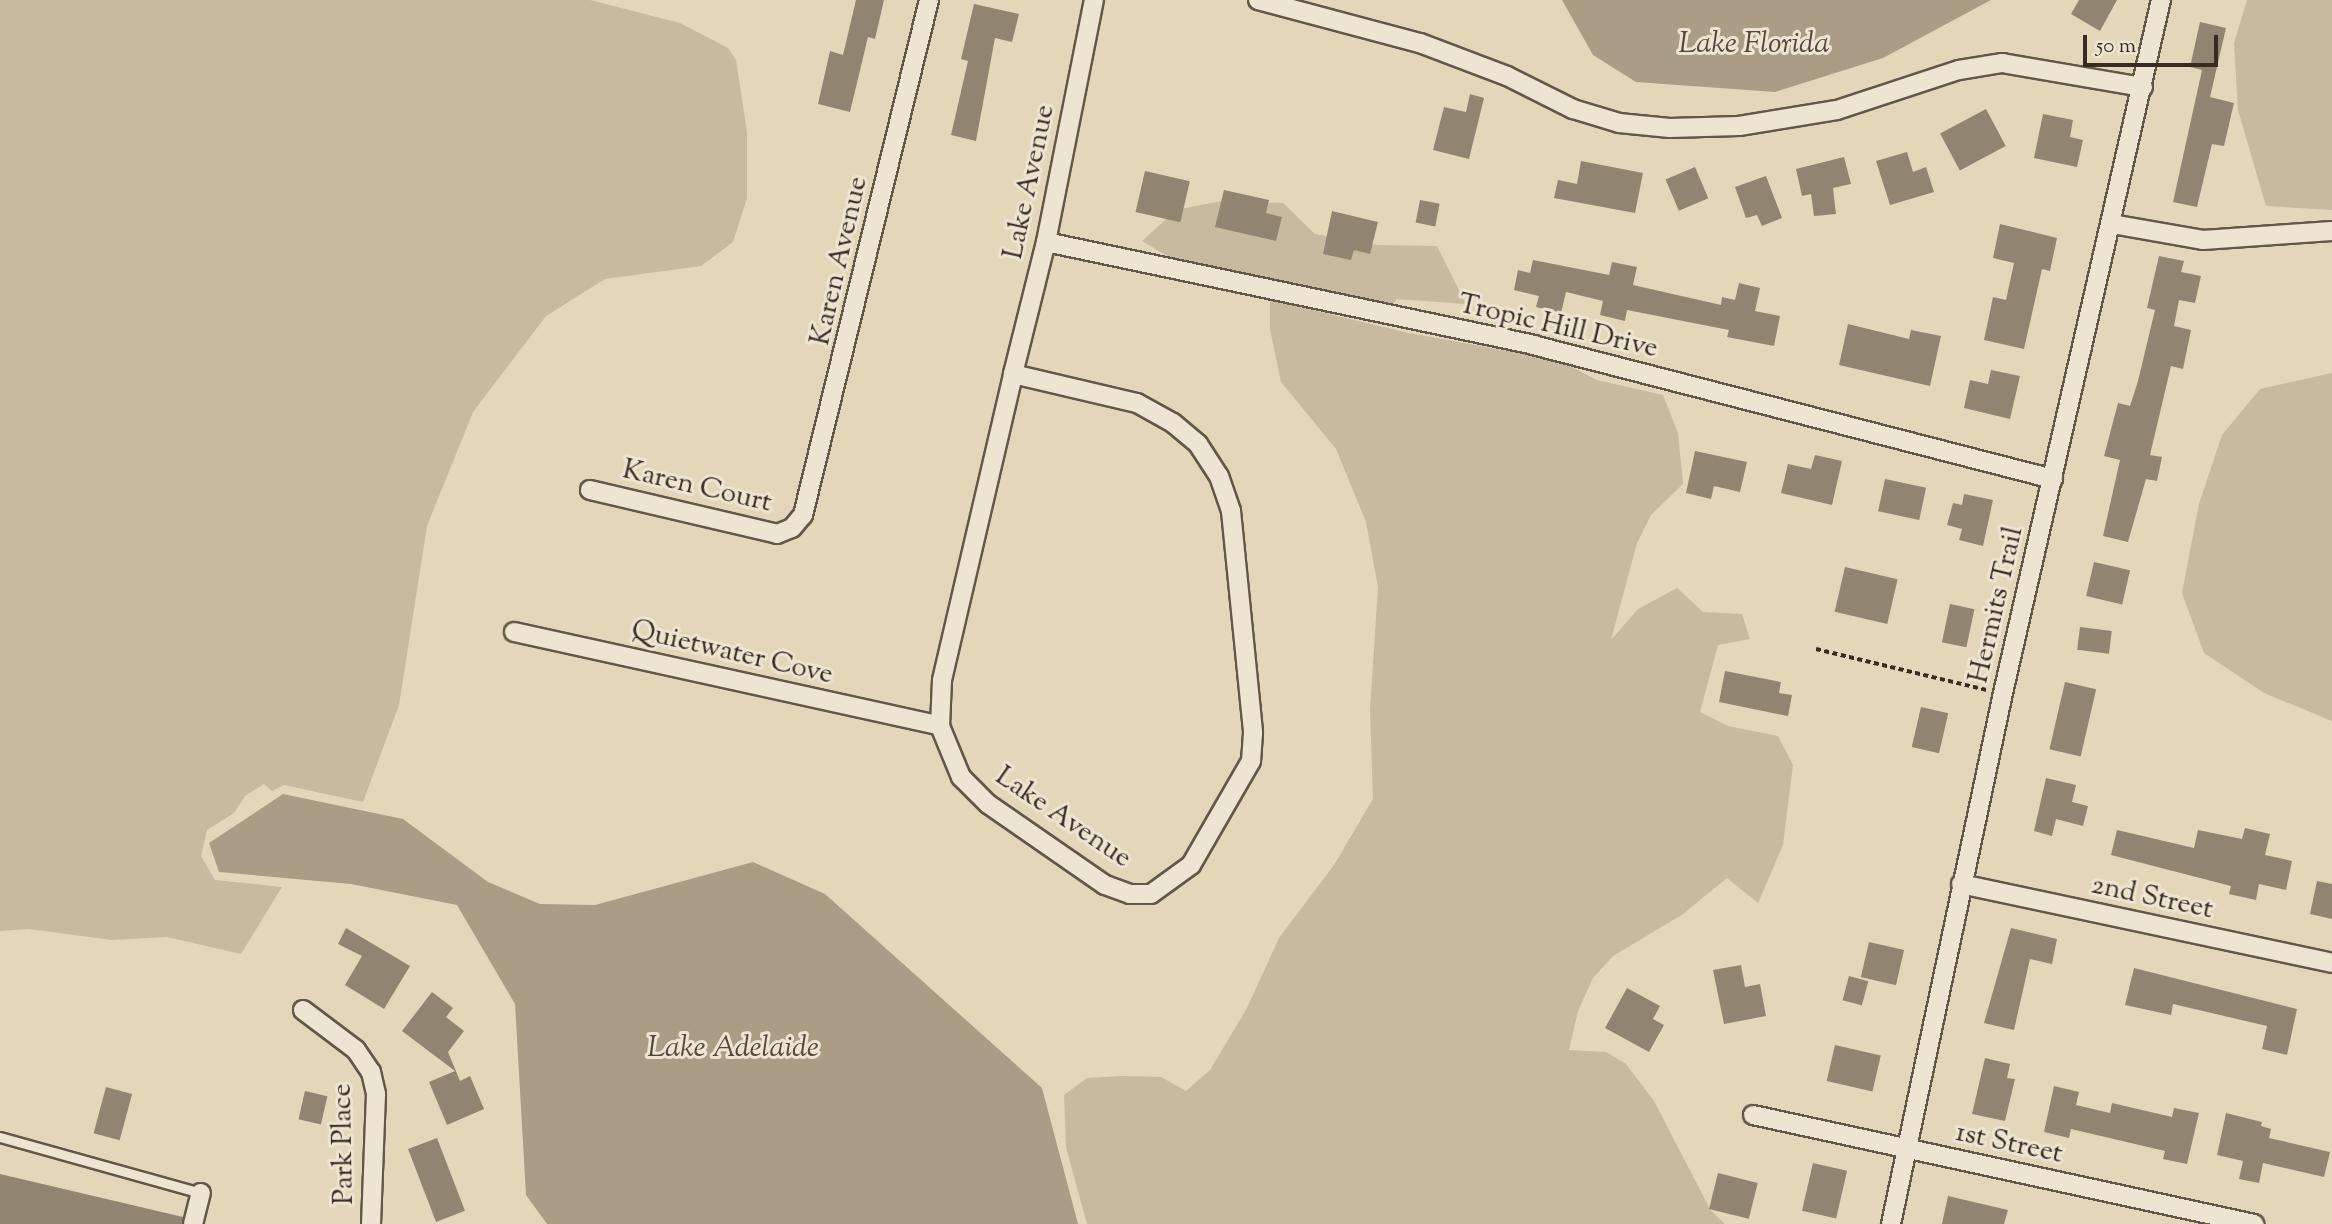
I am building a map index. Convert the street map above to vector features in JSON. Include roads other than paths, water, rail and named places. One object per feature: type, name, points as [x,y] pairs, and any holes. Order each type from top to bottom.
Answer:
[{"type":"street","name":"Karen Avenue","points":[[792,528],[810,501],[929,0]]},
{"type":"street","name":"Lake Avenue","points":[[1013,374],[1137,403],[1173,423],[1198,444],[1219,475],[1231,511],[1253,733],[1251,761],[1191,865],[1152,894],[1129,894],[1105,885],[988,804],[961,777],[940,726],[942,680],[1013,374],[1046,242],[1094,0]]},
{"type":"street","points":[[1258,0],[1420,43],[1507,76],[1573,109],[1619,123],[1670,128],[1740,126],[1837,110],[1959,70],[2002,62],[2143,87]]},
{"type":"street","name":"Hermits Trail","points":[[1891,1224],[2003,693],[2161,0]]},
{"type":"street","points":[[2112,224],[2203,240],[2332,230]]},
{"type":"street","name":"Tropic Hill Drive","points":[[1046,242],[1533,345],[2053,479]]},
{"type":"street","name":"Karen Court","points":[[590,490],[757,531],[777,534],[792,528]]},
{"type":"street","name":"Quietwater Cove","points":[[514,632],[940,726]]},
{"type":"street","name":"2nd Street","points":[[1961,884],[2332,963]]},
{"type":"street","name":"Park Place","points":[[303,1010],[356,1050],[371,1072],[376,1094],[371,1224]]},
{"type":"street","name":"1st Street","points":[[1753,1115],[2182,1216],[2254,1224]]},
{"type":"street","points":[[193,1224],[201,1193]]},
{"type":"lane","points":[[0,1137],[201,1193]]},
{"type":"water","name":"Lake Florida","points":[[1562,0],[1991,0],[1883,58],[1775,92],[1636,82],[1593,55]]},
{"type":"water","name":"Lake Adelaide","points":[[283,794],[403,819],[488,882],[540,904],[595,905],[753,862],[825,894],[1042,1088],[1078,1224],[547,1224],[526,1195],[515,1004],[457,905],[351,884],[219,872],[209,843]]}]
